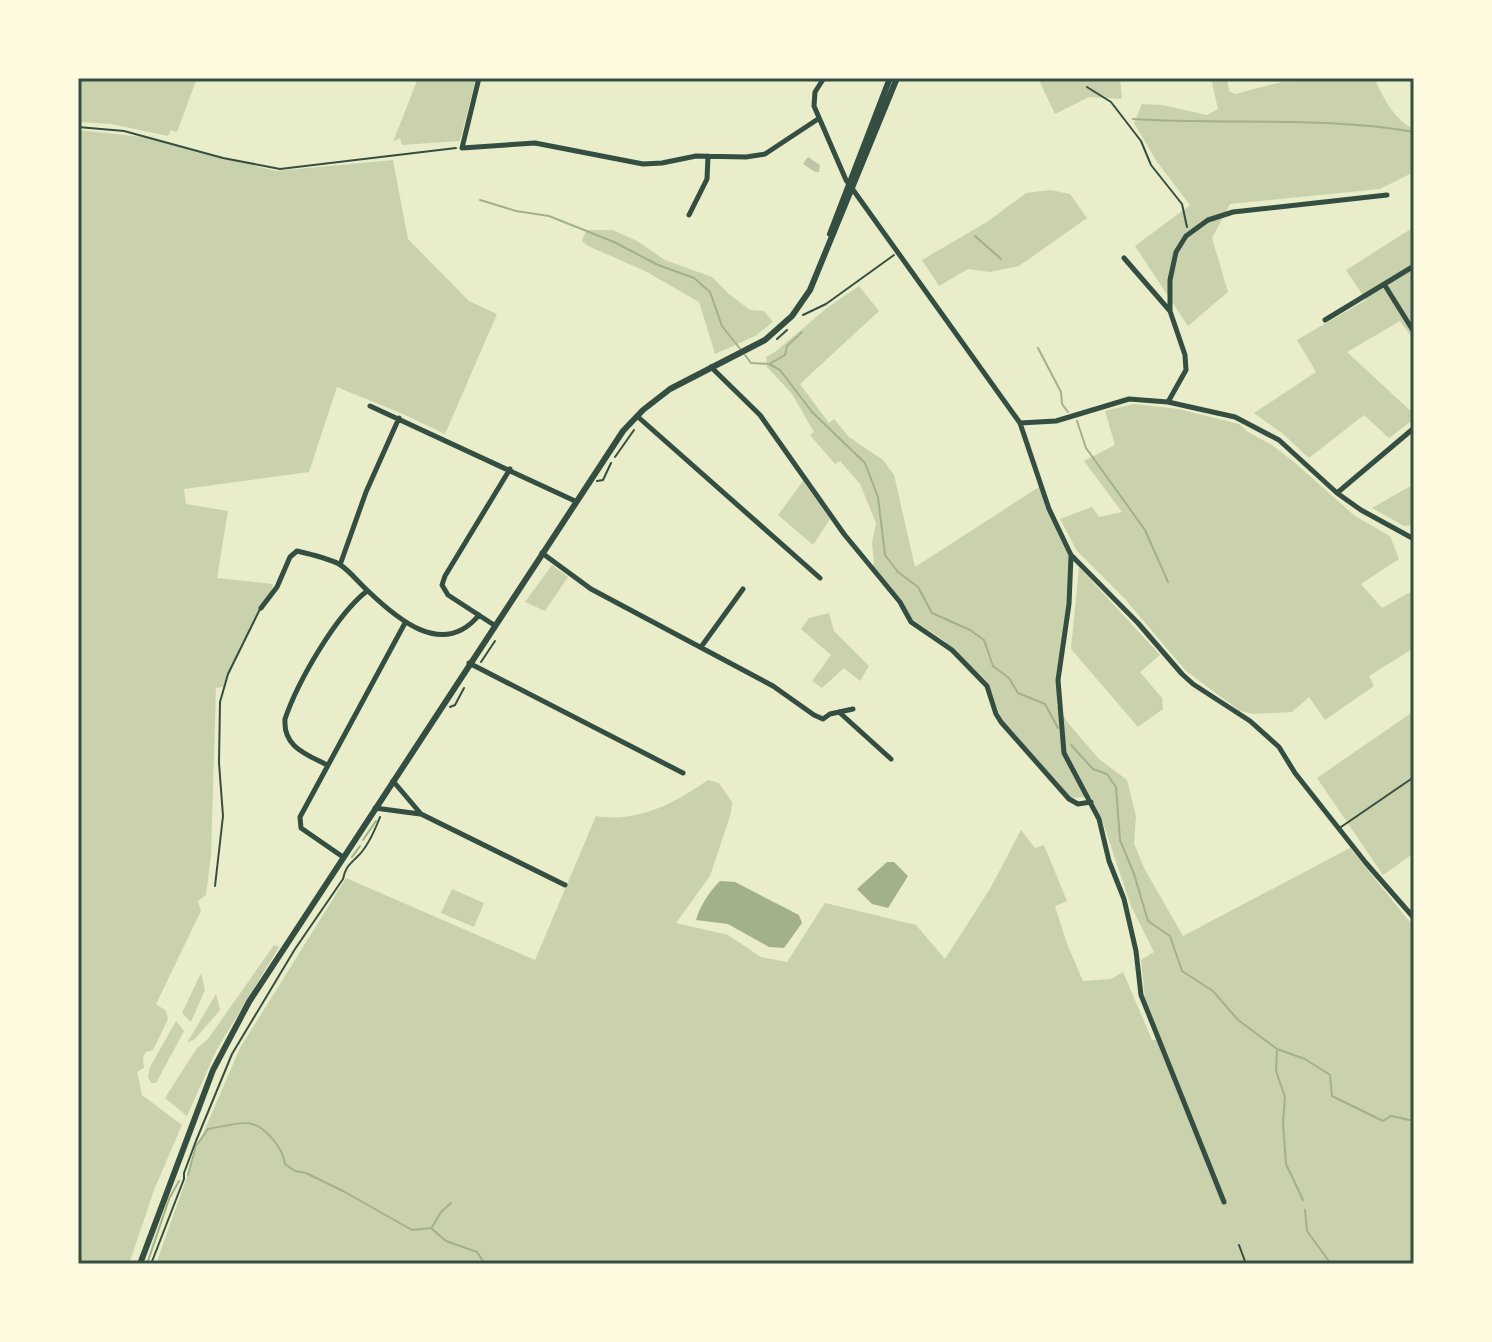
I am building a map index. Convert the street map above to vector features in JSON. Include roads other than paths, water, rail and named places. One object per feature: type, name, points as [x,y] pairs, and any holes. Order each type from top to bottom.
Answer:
[{"type":"main road","points":[[140,1264],[205,1090],[227,1039],[249,1002],[623,431],[663,394],[756,345],[780,329],[799,308],[813,283],[890,78]]},
{"type":"main road","points":[[850,186],[897,78]]},
{"type":"street","points":[[479,78],[462,148],[535,143],[643,164],[708,156],[746,157],[765,154],[818,119]]},
{"type":"street","points":[[824,78],[814,97],[818,119],[850,186],[1020,423],[1049,509],[1071,555],[1138,623],[1182,674],[1250,721],[1279,747],[1295,773],[1366,863],[1414,918]]},
{"type":"street","points":[[689,215],[707,179],[708,156]]},
{"type":"street","points":[[1168,402],[1187,364],[1170,311],[1173,266],[1176,252],[1186,236],[1208,220],[1233,212],[1387,195]]},
{"type":"street","points":[[1124,258],[1170,311]]},
{"type":"street","points":[[1325,320],[1414,266]]},
{"type":"street","points":[[1384,284],[1414,332]]},
{"type":"street","points":[[711,367],[760,415],[844,534],[900,602],[911,622],[952,650],[973,669],[987,686],[1001,722],[1069,799],[1078,804],[1091,802]]},
{"type":"street","points":[[1020,423],[1056,421],[1129,399],[1168,402],[1235,417],[1268,432],[1337,493],[1375,519],[1414,539]]},
{"type":"street","points":[[370,406],[575,501]]},
{"type":"street","points":[[340,565],[366,492],[399,418]]},
{"type":"street","points":[[640,418],[820,578]]},
{"type":"street","points":[[1337,493],[1414,428]]},
{"type":"street","points":[[494,625],[445,593],[443,581],[510,469]]},
{"type":"street","points":[[261,608],[277,587],[295,552],[340,565],[405,623],[434,633],[450,635],[467,627],[479,615]]},
{"type":"street","points":[[542,553],[591,589],[773,686],[814,715],[823,719],[853,709]]},
{"type":"street","points":[[1071,555],[1069,604],[1058,680],[1064,753],[1099,819],[1109,861],[1124,899],[1136,951],[1141,995],[1224,1202]]},
{"type":"street","points":[[701,647],[743,589]]},
{"type":"street","points":[[327,765],[292,745],[286,736],[285,719],[336,623],[352,603],[367,591]]},
{"type":"street","points":[[343,857],[305,831],[299,824],[300,817],[405,623]]},
{"type":"street","points":[[469,663],[683,773]]},
{"type":"street","points":[[839,712],[891,759]]},
{"type":"street","points":[[393,781],[421,814]]},
{"type":"street","points":[[375,808],[421,814],[565,885]]},
{"type":"lane","points":[[215,886],[223,816],[219,763],[220,701],[228,674],[261,608]]},
{"type":"lane","points":[[1340,828],[1414,777]]},
{"type":"waterway","points":[[1133,119],[1309,122],[1414,132]]},
{"type":"waterway","points":[[480,200],[516,211],[549,216],[694,278],[710,292],[722,326],[741,350]]},
{"type":"waterway","points":[[975,236],[1001,259]]},
{"type":"waterway","points":[[771,363],[785,355],[787,346],[802,332]]},
{"type":"waterway","points":[[1038,348],[1068,412]]},
{"type":"waterway","points":[[745,355],[751,363],[769,364],[780,370],[812,412],[865,463],[878,497],[885,555],[898,572],[918,587],[932,613],[970,630],[984,640],[993,666],[1009,678],[1018,693],[1045,704],[1058,728]]},
{"type":"waterway","points":[[1077,421],[1086,448],[1145,530],[1168,582]]},
{"type":"waterway","points":[[1071,745],[1093,769],[1107,774],[1116,787],[1120,840],[1148,921],[1170,936],[1182,971],[1213,991],[1238,1020],[1277,1049],[1305,1059],[1330,1075],[1332,1096],[1383,1121],[1391,1116],[1414,1121]]},
{"type":"waterway","points":[[363,840],[376,821]]},
{"type":"waterway","points":[[352,857],[360,846]]},
{"type":"waterway","points":[[1277,1050],[1276,1071],[1285,1097],[1286,1164],[1303,1200]]},
{"type":"waterway","points":[[188,1175],[196,1146],[208,1129],[253,1124],[272,1138],[285,1164],[295,1171],[343,1191],[412,1230],[431,1228],[446,1241],[477,1252],[485,1264]]},
{"type":"waterway","points":[[147,1264],[169,1199],[179,1181]]},
{"type":"waterway","points":[[432,1227],[451,1203]]},
{"type":"waterway","points":[[1305,1210],[1307,1231],[1331,1264]]}]
